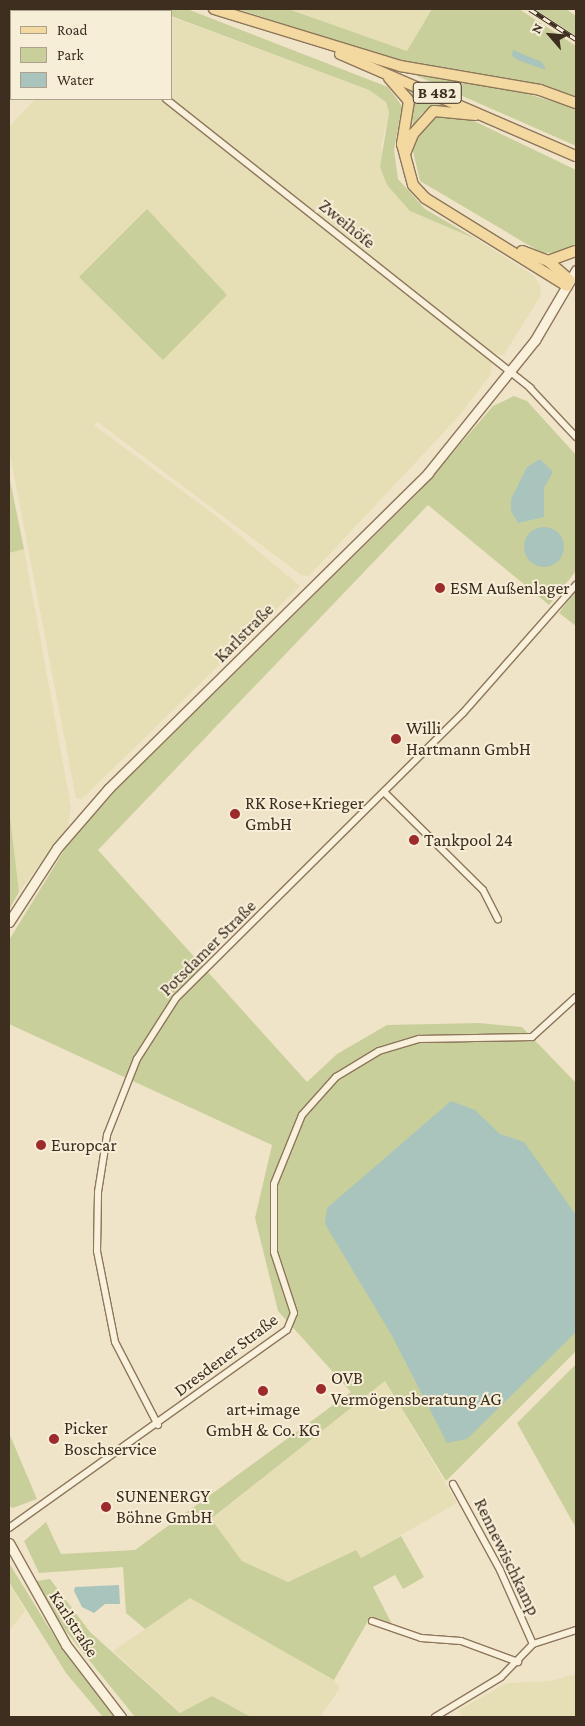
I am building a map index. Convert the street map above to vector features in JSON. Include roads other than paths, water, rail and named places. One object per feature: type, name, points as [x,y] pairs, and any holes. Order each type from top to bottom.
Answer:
[{"type":"main road","name":"B 482","points":[[214,9],[374,67],[501,120],[576,156]]},
{"type":"main road","points":[[273,29],[400,66],[540,90],[576,103]]},
{"type":"main road","points":[[374,67],[397,83],[409,101],[403,159],[413,185],[425,198],[569,283]]},
{"type":"main road","points":[[403,159],[413,134],[434,111],[456,110],[501,120]]},
{"type":"main road","points":[[507,245],[548,261],[569,283]]},
{"type":"main road","points":[[548,261],[576,250]]},
{"type":"street","name":"Zweihöfe","points":[[167,100],[510,373],[576,436]]},
{"type":"street","name":"Karlstraße","points":[[9,922],[57,848],[110,788],[428,473],[510,373],[576,270]]},
{"type":"street","name":"Potsdamer Straße","points":[[158,1424],[127,1372],[100,1276],[98,1192],[115,1110],[137,1059],[176,998],[513,662],[576,585]]},
{"type":"street","points":[[384,792],[483,890],[498,918]]},
{"type":"street","name":"Dresdener Straße","points":[[158,1424],[276,1340],[292,1323],[294,1313],[274,1252],[272,1206],[286,1145],[318,1095],[359,1062],[401,1043],[445,1036],[532,1037],[576,997]]},
{"type":"street","points":[[9,1528],[158,1424]]},
{"type":"street","name":"Rennewischkamp","points":[[453,1484],[500,1570],[533,1644]]},
{"type":"street","name":"Karlstraße","points":[[9,1543],[66,1645],[121,1717]]},
{"type":"street","points":[[372,1621],[421,1638],[461,1641],[518,1662]]},
{"type":"street","points":[[436,1717],[518,1662],[533,1644],[576,1630]]},
{"type":"water","points":[[513,50],[542,62],[546,70],[520,61],[512,56]]},
{"type":"water","points":[[540,459],[553,472],[544,488],[544,517],[518,523],[511,511],[511,499],[527,467]]},
{"type":"water","points":[[548,527],[555,530],[561,536],[564,547],[563,555],[555,564],[548,567],[540,567],[533,564],[525,555],[524,543],[527,536],[536,528]]},
{"type":"water","points":[[451,1101],[475,1110],[500,1134],[524,1142],[576,1215],[576,1332],[467,1439],[447,1443],[391,1334],[325,1224],[327,1208]]},
{"type":"water","points":[[119,1585],[120,1604],[105,1604],[94,1613],[82,1607],[74,1591],[75,1587]]},
{"type":"railway","points":[[530,9],[576,39]]},
{"type":"place","name":"ESM Außenlager","points":[[440,588]]},
{"type":"place","name":"Willi Hartmann GmbH","points":[[396,739]]},
{"type":"place","name":"RK Rose+Krieger GmbH","points":[[235,814]]},
{"type":"place","name":"Tankpool 24","points":[[414,840]]},
{"type":"place","name":"Europcar","points":[[41,1145]]},
{"type":"place","name":"OVB Vermögensberatung AG","points":[[321,1389]]},
{"type":"place","name":"art+image GmbH & Co. KG","points":[[263,1391]]},
{"type":"place","name":"Picker Boschservice","points":[[54,1439]]},
{"type":"place","name":"SUNENERGY Böhne GmbH","points":[[106,1507]]}]
